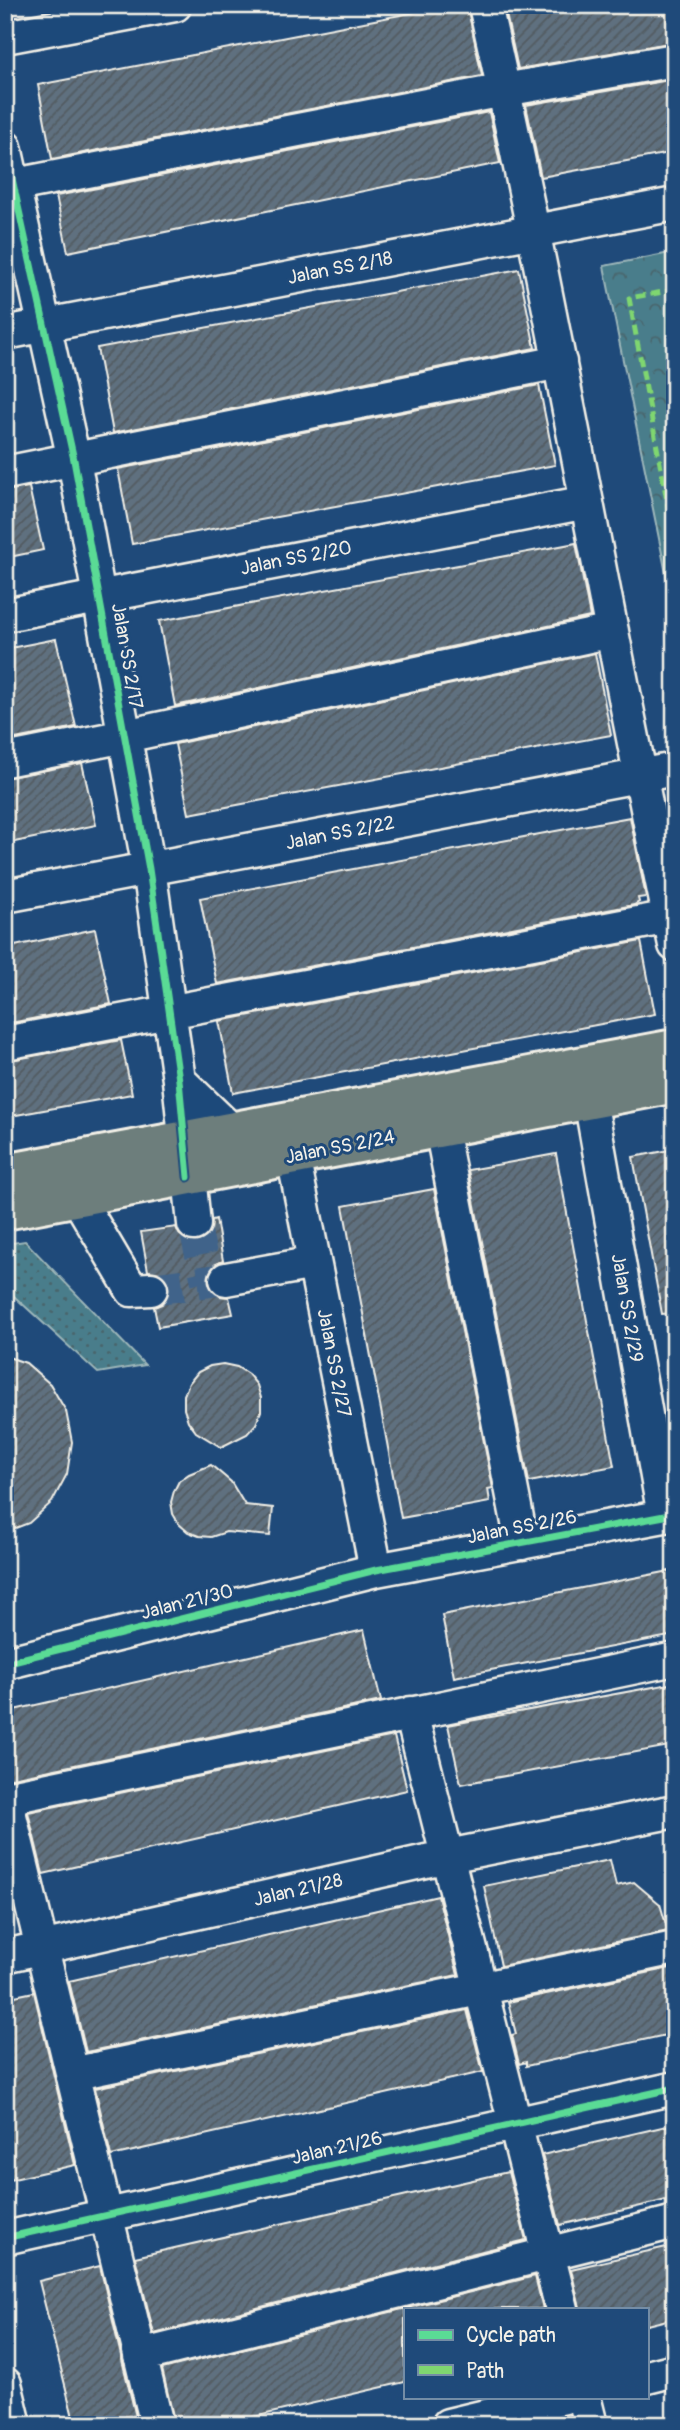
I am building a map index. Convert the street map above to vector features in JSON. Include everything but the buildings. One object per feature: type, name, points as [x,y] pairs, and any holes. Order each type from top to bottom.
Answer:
[{"type":"main road","name":"Jalan SS 2/24","points":[[5,1210],[76,1195],[186,1159],[233,1132],[675,1049]]},
{"type":"main road","name":"Jalan SS 2/24","points":[[5,1174],[186,1159],[293,1156],[675,1083]]},
{"type":"street","points":[[5,37],[175,5]]},
{"type":"street","points":[[5,1043],[673,926],[639,776],[535,231],[485,5]]},
{"type":"street","points":[[10,186],[504,90],[675,60]]},
{"type":"street","name":"Jalan SS 2/17","points":[[5,147],[10,186],[46,325],[74,460],[149,869],[179,1080],[194,1224]]},
{"type":"street","name":"Jalan SS 2/18","points":[[5,333],[675,204]]},
{"type":"street","points":[[5,473],[560,362]]},
{"type":"street","name":"Jalan SS 2/20","points":[[5,615],[587,502]]},
{"type":"street","points":[[5,760],[612,631]]},
{"type":"street","name":"Jalan SS 2/22","points":[[5,896],[675,769]]},
{"type":"street","points":[[179,1080],[233,1132]]},
{"type":"street","name":"Jalan SS 2/29","points":[[590,1099],[669,1515]]},
{"type":"street","points":[[441,1128],[522,1543]]},
{"type":"street","name":"Jalan SS 2/27","points":[[293,1156],[376,1570]]},
{"type":"street","points":[[76,1195],[132,1290],[151,1289]]},
{"type":"street","points":[[226,1279],[314,1263]]},
{"type":"street","name":"Jalan SS 2/26","points":[[376,1570],[669,1515]]},
{"type":"street","name":"Jalan 21/30","points":[[5,1663],[376,1570]]},
{"type":"street","points":[[157,2425],[6,1796],[675,1659]]},
{"type":"street","points":[[411,1713],[562,2308]]},
{"type":"street","name":"Jalan 21/28","points":[[5,1956],[448,1856],[675,1811]]},
{"type":"street","points":[[72,2074],[675,1948]]},
{"type":"street","name":"Jalan 21/26","points":[[5,2238],[675,2088]]},
{"type":"street","points":[[140,2356],[675,2222]]},
{"type":"street","points":[[648,2377],[675,2371]]},
{"type":"street","points":[[6,2390],[15,2425]]},
{"type":"street","points":[[448,2425],[561,2398]]},
{"type":"street","points":[[584,2398],[591,2425]]},
{"type":"green space","points":[[675,252],[675,618],[604,266]]},
{"type":"green space","points":[[25,1241],[145,1365],[98,1373],[5,1288],[5,1244]]},
{"type":"tunnel","points":[[194,1224],[207,1281]]},
{"type":"tunnel","points":[[151,1289],[226,1279]]},
{"type":"marked path","points":[[675,290],[629,298],[675,543]]},
{"type":"cycle path","points":[[5,147],[74,460],[149,869],[179,1080],[188,1177]]},
{"type":"cycle path","points":[[5,1663],[376,1570],[675,1514]]},
{"type":"cycle path","points":[[5,2238],[675,2088]]}]
